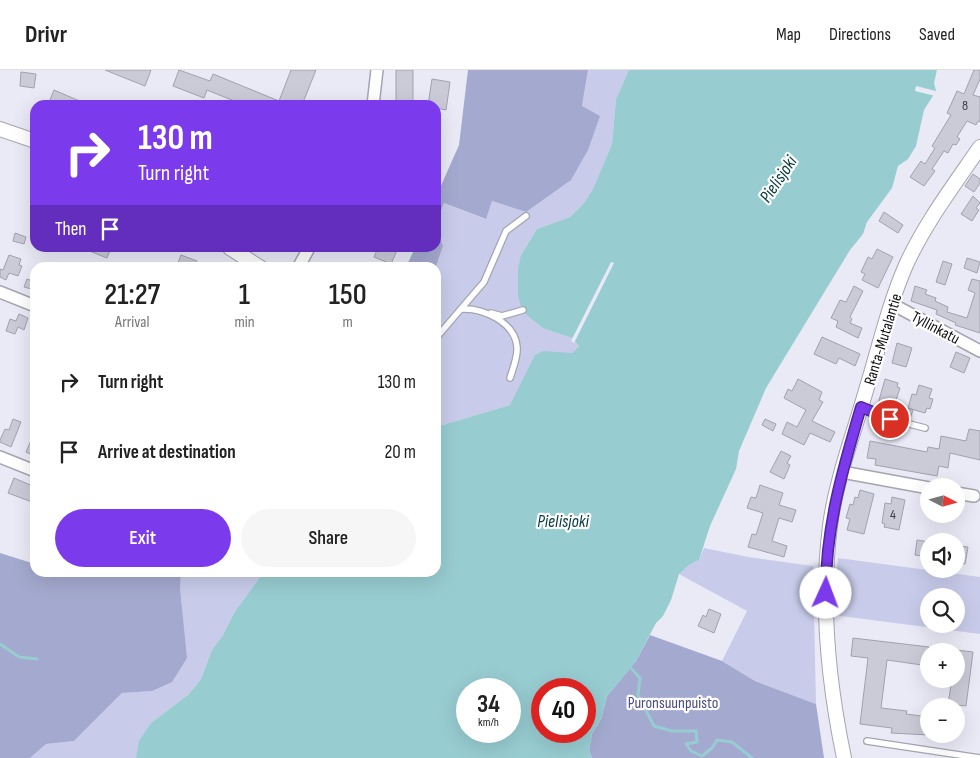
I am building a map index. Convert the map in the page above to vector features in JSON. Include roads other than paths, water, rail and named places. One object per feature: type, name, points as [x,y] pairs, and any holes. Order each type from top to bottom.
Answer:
[{"type":"street","points":[[374,100],[377,70]]},
{"type":"street","points":[[0,129],[30,139]]},
{"type":"street","name":"Ranta-Mutalantie","points":[[844,758],[832,696],[826,635],[826,578],[830,525],[842,472],[861,407],[892,304],[906,266],[924,232],[975,163],[980,147]]},
{"type":"street","points":[[236,252],[252,262]]},
{"type":"street","points":[[0,292],[30,304]]},
{"type":"street","name":"Tyllinkatu","points":[[892,304],[980,351]]},
{"type":"street","points":[[0,457],[30,469]]},
{"type":"street","points":[[842,472],[920,486]]},
{"type":"street","points":[[965,494],[974,496]]},
{"type":"lane","points":[[441,332],[484,282],[506,231],[526,216]]},
{"type":"lane","points":[[462,309],[474,308],[502,316],[523,310]]},
{"type":"lane","points":[[489,313],[511,333],[517,346],[510,378]]},
{"type":"lane","points":[[861,407],[890,419],[925,428]]},
{"type":"lane","points":[[867,741],[980,758]]},
{"type":"water","name":"Pielisjoki","points":[[629,70],[937,70],[934,83],[936,91],[924,110],[916,146],[908,159],[898,166],[892,188],[867,222],[863,234],[850,250],[766,388],[739,451],[736,469],[710,526],[699,560],[689,565],[679,574],[671,600],[663,616],[656,623],[636,661],[607,696],[601,719],[596,727],[596,678],[531,678],[531,743],[590,743],[589,750],[592,758],[136,758],[139,741],[151,723],[189,694],[201,679],[212,650],[223,635],[234,613],[260,577],[441,577],[441,426],[510,405],[535,355],[543,351],[572,353],[579,346],[572,338],[543,328],[522,311],[518,295],[518,269],[521,255],[537,229],[570,217],[583,204],[592,191],[612,144],[616,99]]},
{"type":"waterway","points":[[0,644],[19,657],[37,659]]},
{"type":"waterway","points":[[630,667],[640,678],[638,695],[654,726],[672,731],[696,731],[697,742],[686,744],[691,751],[702,756],[712,748],[717,740],[732,742],[752,758]]},
{"type":"park label","name":"Puronsuunpuisto","points":[[673,702]]}]
